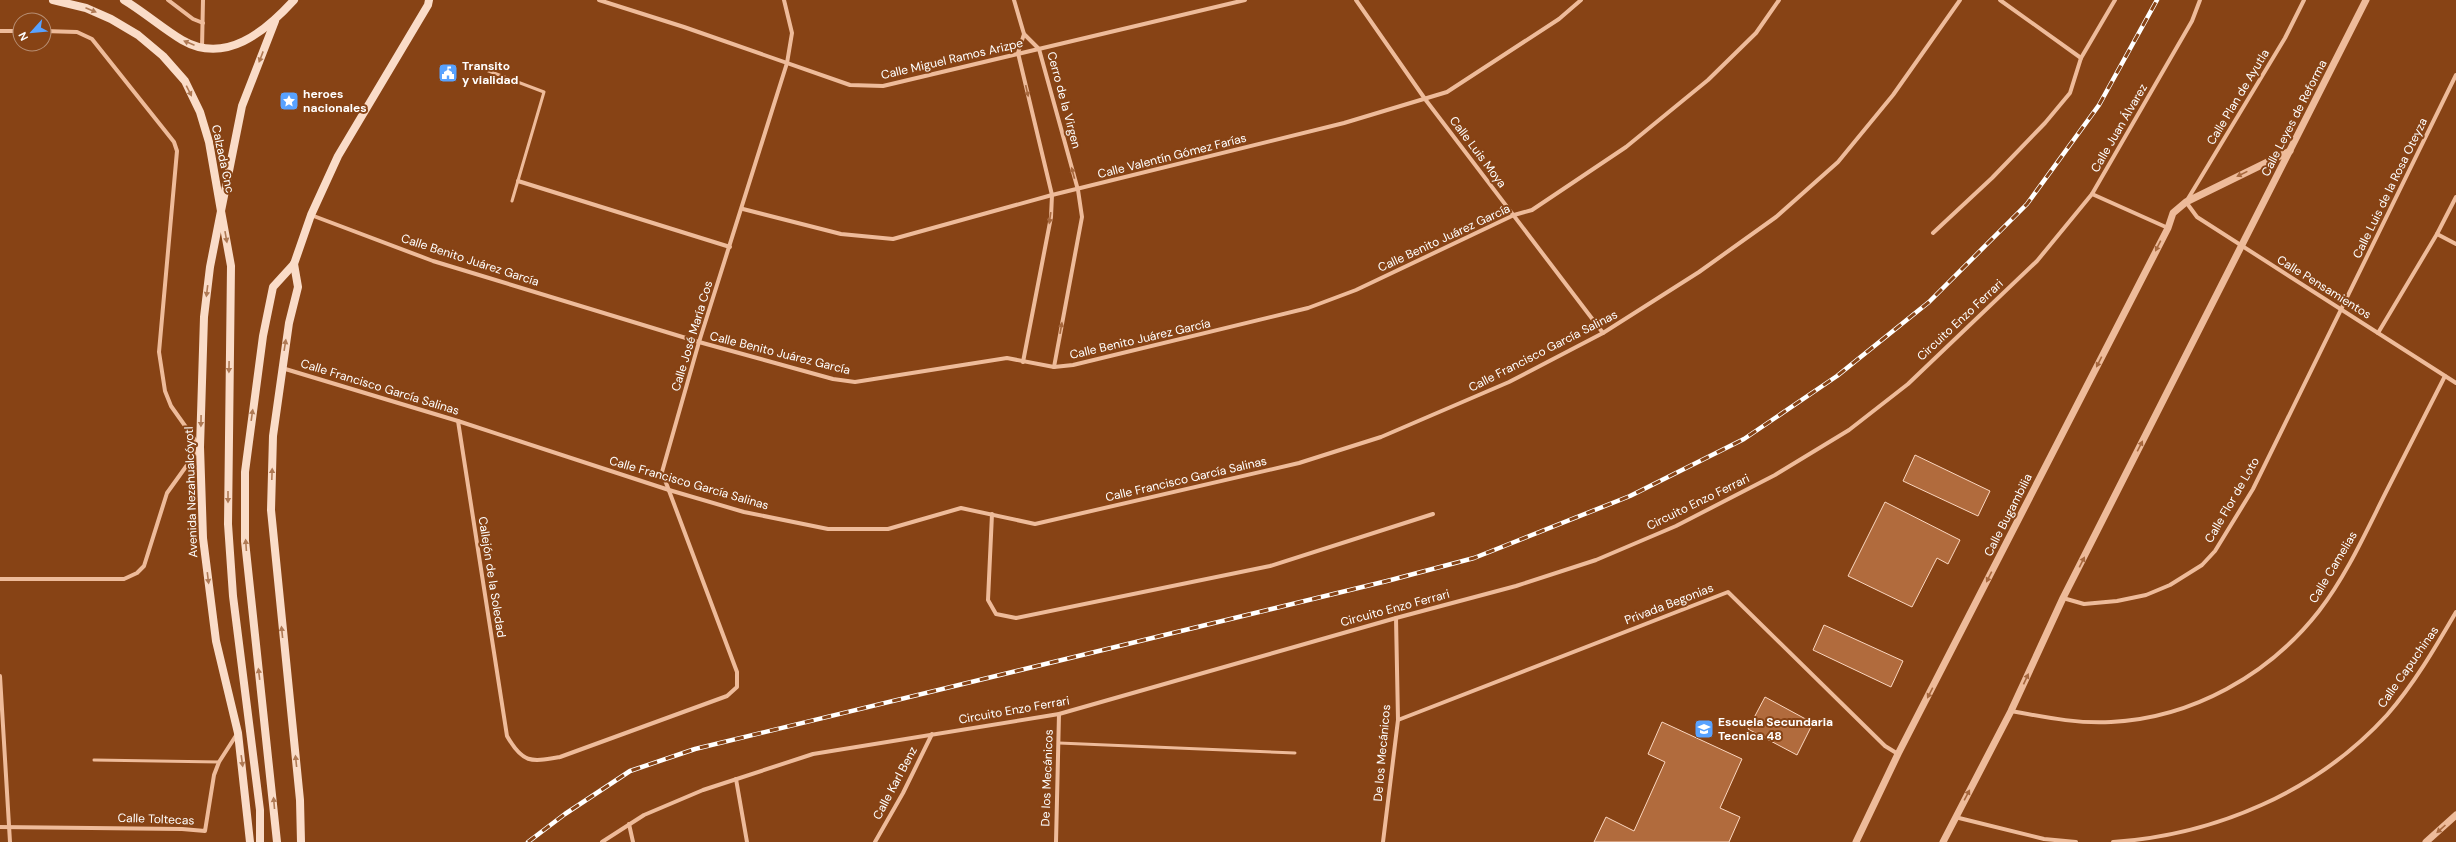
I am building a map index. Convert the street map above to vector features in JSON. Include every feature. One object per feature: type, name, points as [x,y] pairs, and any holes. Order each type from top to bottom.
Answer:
[{"type":"main road","name":"Calzada Cnc","points":[[53,0],[86,8],[138,35],[163,56],[184,81],[200,112],[209,142],[221,211]]},
{"type":"main road","points":[[124,0],[146,13],[181,40],[202,49],[227,49],[254,36],[275,21],[294,0]]},
{"type":"main road","points":[[277,842],[267,734],[250,598],[245,541],[245,472],[263,336],[273,287],[294,264],[311,215],[338,156],[430,2]]},
{"type":"main road","name":"Avenida Nezahualcóyotl","points":[[250,842],[249,819],[238,733],[216,641],[203,538],[200,447],[204,317],[210,267],[242,106],[275,21]]},
{"type":"main road","name":"Avenida Nezahualcóyotl","points":[[221,211],[231,266],[228,524],[233,596],[260,810],[260,842]]},
{"type":"main road","points":[[294,264],[298,287],[282,368],[273,436],[271,510],[300,800],[301,842]]},
{"type":"street","points":[[168,0],[203,23]]},
{"type":"street","points":[[202,49],[203,0]]},
{"type":"street","name":"Calle Miguel Ramos Arizpe","points":[[599,0],[684,27],[787,64],[850,84],[883,86],[1245,0]]},
{"type":"street","name":"Calle José María Cos","points":[[737,672],[662,472],[700,342],[743,209],[787,64],[792,33],[784,0]]},
{"type":"street","points":[[1014,0],[1024,34],[1018,53],[1052,195],[1051,216],[1023,362]]},
{"type":"street","name":"Calle Luis Moya","points":[[1356,0],[1425,99],[1603,333]]},
{"type":"street","name":"Calle Valentín Gómez Farías","points":[[743,209],[841,234],[893,239],[1052,195],[1078,190],[1344,123],[1447,92],[1559,19],[1581,0]]},
{"type":"street","name":"Calle Benito Juárez García","points":[[311,215],[433,261],[700,342],[833,379],[854,382],[1007,358],[1054,367],[1073,365],[1308,308],[1356,290],[1514,215],[1532,210],[1626,147],[1708,80],[1756,33],[1779,0]]},
{"type":"street","name":"Calle Francisco García Salinas","points":[[282,368],[458,421],[669,490],[744,512],[828,529],[888,529],[961,508],[1035,524],[1299,463],[1411,426],[1509,382],[1603,333],[1699,272],[1776,217],[1838,162],[1893,95],[1960,0]]},
{"type":"street","points":[[2000,0],[2081,58]]},
{"type":"street","points":[[1932,233],[1992,178],[2045,123],[2070,93],[2081,58],[2116,0]]},
{"type":"street","name":"Calle Juan Álvarez","points":[[2092,194],[2192,21],[2200,0]]},
{"type":"street","name":"Calle Plan de Ayutla","points":[[2186,202],[2285,38],[2304,0]]},
{"type":"street","name":"Calle Leyes de Reforma","points":[[2241,246],[2366,0]]},
{"type":"street","points":[[0,31],[12,31]]},
{"type":"street","points":[[0,579],[124,578],[137,573],[144,566],[167,493],[200,447],[171,406],[165,391],[159,352],[177,151],[174,142],[92,39],[77,32],[52,31]]},
{"type":"street","name":"Cerro de la Virgen","points":[[1024,34],[1039,49],[1078,190],[1082,217],[1054,367]]},
{"type":"street","name":"Calle Luis de la Rosa Oteyza","points":[[2341,310],[2456,76]]},
{"type":"street","name":"Calle Bugambilia","points":[[1856,842],[1898,754],[2168,228],[2173,213],[2186,202],[2290,151]]},
{"type":"street","points":[[518,181],[730,247]]},
{"type":"street","points":[[2092,194],[2168,228]]},
{"type":"street","name":"Circuito Enzo Ferrari","points":[[602,842],[644,815],[703,790],[813,754],[1059,714],[1396,618],[1516,586],[1596,560],[1683,523],[1774,475],[1849,430],[1908,384],[2037,261],[2092,194]]},
{"type":"street","points":[[2378,333],[2437,234],[2456,197]]},
{"type":"street","name":"Calle Pensamientos","points":[[2186,202],[2197,217],[2456,383]]},
{"type":"street","points":[[2437,234],[2456,244]]},
{"type":"street","points":[[1943,842],[2010,711],[2063,598],[2241,246]]},
{"type":"street","name":"Calle Flor de Loto","points":[[2063,598],[2084,604],[2146,595],[2170,585],[2202,565],[2215,551],[2253,489],[2341,310]]},
{"type":"street","name":"Calle Camelias","points":[[2010,711],[2087,722],[2111,722],[2164,715],[2210,698],[2238,684],[2272,660],[2305,628],[2340,581],[2444,376]]},
{"type":"street","name":"Callejón de la Soledad","points":[[458,421],[507,736],[516,752],[533,762],[560,757],[727,696],[738,687],[737,672]]},
{"type":"street","points":[[992,514],[988,600],[996,614],[1016,618],[1270,566],[1434,514]]},
{"type":"street","name":"Privada Begonias","points":[[1398,720],[1728,592],[1885,746],[1898,754]]},
{"type":"street","name":"Calle Capuchinas","points":[[2113,842],[2175,834],[2217,823],[2267,802],[2322,771],[2357,743],[2386,715],[2432,654],[2456,612]]},
{"type":"street","name":"De los Mecánicos","points":[[1383,842],[1398,720],[1396,618]]},
{"type":"street","points":[[0,676],[10,842]]},
{"type":"street","name":"De los Mecánicos","points":[[1056,842],[1059,714]]},
{"type":"street","name":"Calle Toltecas","points":[[0,827],[182,829],[205,832],[214,775],[219,762],[238,733]]},
{"type":"street","name":"Calle Karl Benz","points":[[875,842],[903,793],[932,734]]},
{"type":"street","points":[[736,779],[747,842]]},
{"type":"street","points":[[2426,842],[2456,815]]},
{"type":"street","points":[[1955,817],[2044,839],[2076,842]]},
{"type":"street","points":[[629,824],[632,842]]},
{"type":"lane","points":[[486,70],[544,92],[512,202]]},
{"type":"lane","points":[[1058,743],[1295,754]]},
{"type":"lane","points":[[94,760],[219,762]]},
{"type":"building","points":[[1915,455],[1990,491],[1978,516],[1903,481]]},
{"type":"building","points":[[1885,502],[1960,540],[1948,564],[1937,558],[1912,607],[1848,576]]},
{"type":"building","points":[[1824,625],[1903,661],[1891,687],[1813,650]]},
{"type":"building","points":[[1765,697],[1813,723],[1797,755],[1748,729]]},
{"type":"building","points":[[1662,722],[1742,759],[1720,808],[1740,817],[1729,842],[1594,842],[1606,817],[1634,831],[1665,762],[1648,754]]},
{"type":"railway","points":[[528,842],[565,814],[630,771],[695,749],[1387,581],[1474,558],[1630,496],[1744,439],[1837,376],[1929,302],[2027,204],[2099,105],[2157,0]]},
{"type":"place","name":"Transito y vialidad","points":[[448,73]]},
{"type":"place","name":"heroes nacionales","points":[[289,101]]},
{"type":"place","name":"Escuela Secundaria Tecnica 48","points":[[1704,729]]}]
